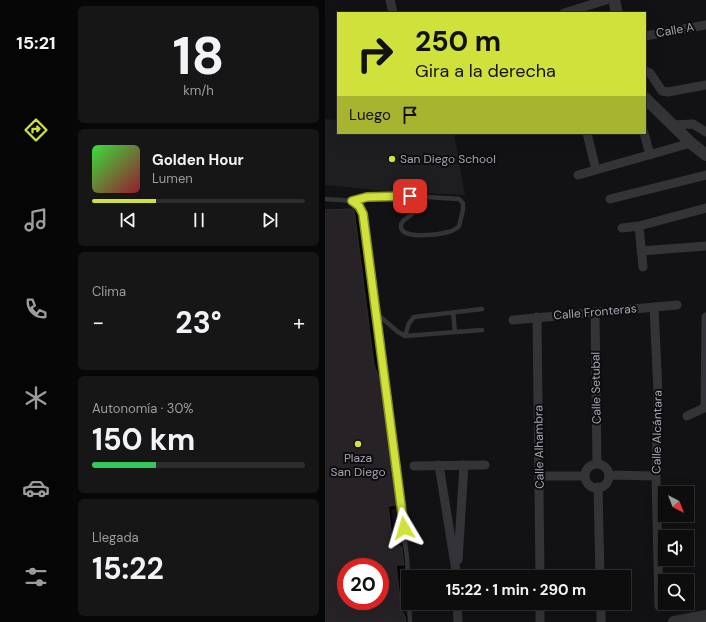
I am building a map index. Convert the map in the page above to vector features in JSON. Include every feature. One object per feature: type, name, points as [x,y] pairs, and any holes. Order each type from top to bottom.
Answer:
[{"type":"street","points":[[390,0],[393,12]]},
{"type":"street","points":[[568,12],[606,0]]},
{"type":"street","points":[[614,0],[617,12]]},
{"type":"street","name":"Calle A","points":[[646,36],[706,25]]},
{"type":"street","points":[[646,71],[650,73],[662,90],[668,92],[706,85]]},
{"type":"street","points":[[646,99],[691,144],[706,154]]},
{"type":"street","points":[[672,125],[693,124],[706,132]]},
{"type":"street","points":[[587,134],[597,170]]},
{"type":"street","points":[[644,134],[650,155]]},
{"type":"street","points":[[578,175],[691,144]]},
{"type":"street","points":[[610,199],[706,175]]},
{"type":"street","points":[[622,228],[639,226],[706,208]]},
{"type":"street","points":[[639,226],[643,267]]},
{"type":"street","points":[[641,251],[706,246]]},
{"type":"street","name":"Calle Fronteras","points":[[513,320],[677,305]]},
{"type":"street","name":"Calle Alcántara","points":[[654,307],[658,393],[656,476],[658,574]]},
{"type":"street","name":"Calle Setubal","points":[[595,312],[597,464]]},
{"type":"street","name":"Calle Alhambra","points":[[537,317],[540,570]]},
{"type":"street","points":[[687,416],[706,408],[705,317]]},
{"type":"street","points":[[593,464],[600,464],[606,469],[609,475],[606,482],[598,487],[593,487],[587,482],[585,476],[587,468],[593,464]]},
{"type":"street","points":[[439,465],[456,570]]},
{"type":"street","points":[[457,570],[463,465]]},
{"type":"street","points":[[414,466],[485,465]]},
{"type":"street","points":[[609,475],[656,476]]},
{"type":"street","points":[[539,476],[585,476]]},
{"type":"street","points":[[598,487],[601,570]]},
{"type":"street","points":[[457,610],[458,622]]},
{"type":"street","points":[[540,610],[540,622]]},
{"type":"street","points":[[601,610],[601,622]]},
{"type":"street","points":[[674,622],[698,619]]},
{"type":"lane","points":[[325,199],[352,201],[367,197],[410,196],[459,199],[463,202],[463,210],[459,226],[450,232],[438,234],[414,236],[409,234],[402,228],[401,225],[403,221],[415,213],[418,204],[410,196]]},
{"type":"lane","points":[[352,201],[359,206],[363,214],[408,570]]},
{"type":"lane","points":[[405,336],[409,323],[414,317],[482,309]]},
{"type":"lane","points":[[453,312],[455,332]]},
{"type":"lane","points":[[376,313],[398,332],[405,336],[482,330]]},
{"type":"lane","points":[[409,610],[410,622]]},
{"type":"shaded area","name":"San Diego School","points":[[325,119],[337,120],[337,134],[454,134],[465,195],[386,191],[325,185]]},
{"type":"building","name":"Plaza San Diego","points":[[354,209],[374,365],[380,380],[396,505],[388,506],[392,540],[402,548],[404,565],[396,565],[401,610],[405,616],[406,622],[325,622],[325,210]]},
{"type":"place","name":"San Diego School","points":[[392,159]]},
{"type":"place","name":"Plaza San Diego","points":[[358,444]]},
{"type":"route","points":[[404,528],[363,214],[359,206],[352,201],[367,197],[410,196]]}]
